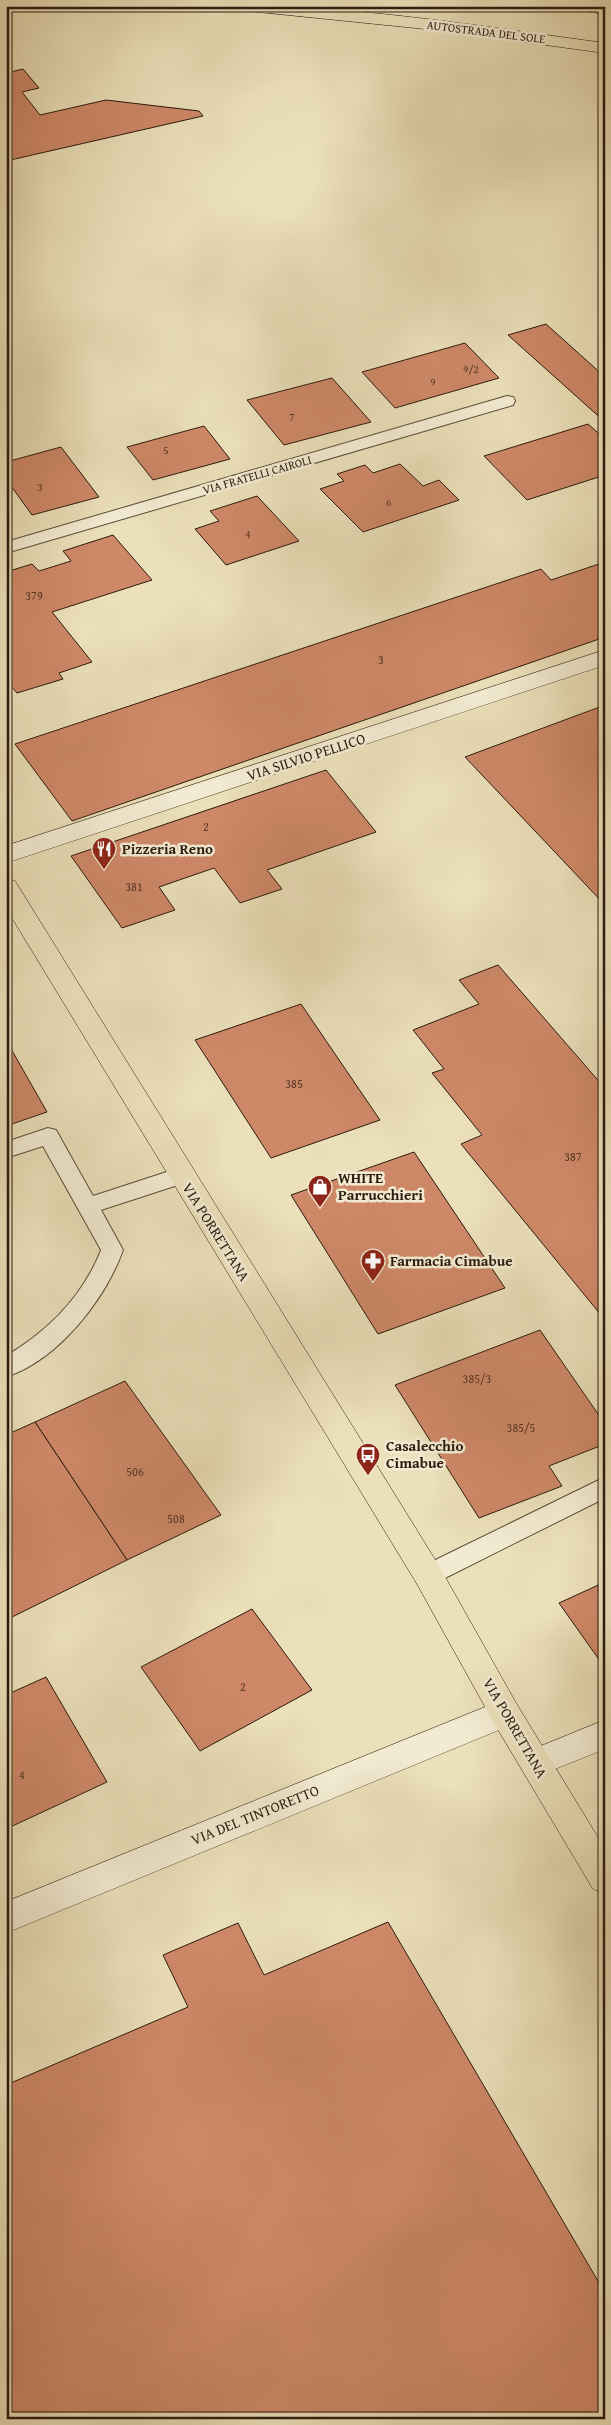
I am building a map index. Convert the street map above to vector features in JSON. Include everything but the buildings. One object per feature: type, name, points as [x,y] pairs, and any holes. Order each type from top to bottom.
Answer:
[{"type":"main road","name":"AUTOSTRADA DEL SOLE","points":[[248,6],[425,24],[605,48]]},
{"type":"main road","points":[[582,6],[605,9]]},
{"type":"main road","name":"VIA PORRETTANA","points":[[7,889],[428,1575],[505,1713],[605,1879]]},
{"type":"street","name":"VIA SILVIO PELLICO","points":[[6,855],[605,657]]},
{"type":"street","name":"VIA DEL TINTORETTO","points":[[6,1918],[505,1713]]},
{"type":"street","points":[[535,1763],[605,1734]]},
{"type":"lane","name":"VIA FRATELLI CAIROLI","points":[[6,548],[507,402]]},
{"type":"lane","points":[[6,1150],[48,1136],[112,1250],[106,1270],[91,1294],[53,1334],[8,1367]]},
{"type":"lane","points":[[88,1206],[182,1175]]},
{"type":"lane","points":[[428,1575],[605,1487]]},
{"type":"place","name":"Pizzeria Reno","points":[[104,870]]},
{"type":"place","name":"WHITE Parrucchieri","points":[[320,1208]]},
{"type":"place","name":"Farmacia Cimabue","points":[[373,1282]]},
{"type":"place","name":"Casalecchio Cimabue","points":[[368,1476]]}]
